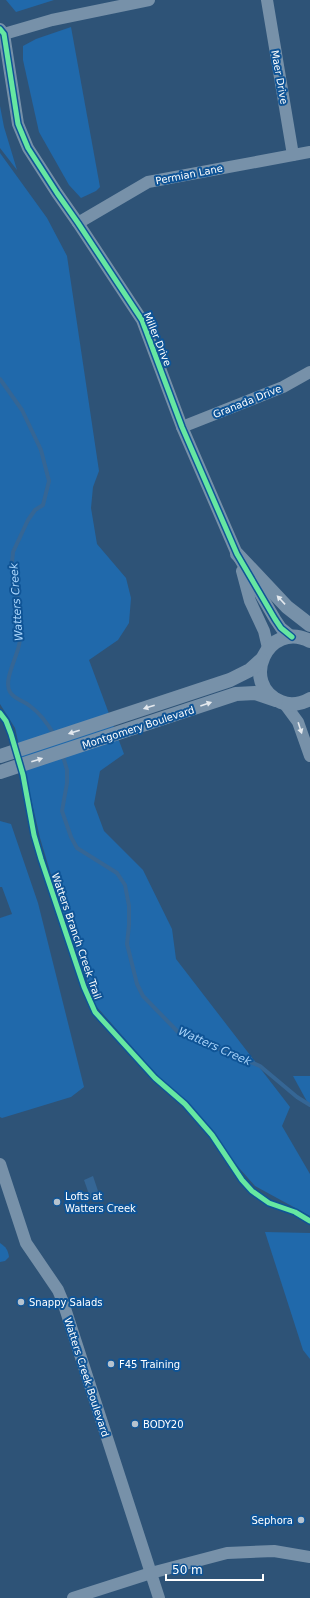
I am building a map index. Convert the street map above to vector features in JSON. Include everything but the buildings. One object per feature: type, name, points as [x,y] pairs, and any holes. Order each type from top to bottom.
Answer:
[{"type":"street","points":[[2,31],[149,0]]},
{"type":"street","name":"Maer Drive","points":[[267,0],[293,155]]},
{"type":"street","name":"Miller Drive","points":[[2,31],[18,124],[28,148],[57,194],[142,320],[182,427],[237,554],[275,619],[281,628],[292,637]]},
{"type":"street","name":"Permian Lane","points":[[78,223],[148,182],[310,152]]},
{"type":"street","name":"Granada Drive","points":[[182,427],[284,387],[310,372]]},
{"type":"street","points":[[237,554],[287,607],[310,626]]},
{"type":"street","name":"Miller Drive","points":[[237,554],[250,601],[262,626],[264,654]]},
{"type":"street","points":[[292,637],[310,641]]},
{"type":"street","name":"Montgomery Boulevard","points":[[0,756],[230,680],[250,670],[264,654],[283,638],[292,637]]},
{"type":"street","points":[[264,654],[260,669],[260,678],[266,690],[280,701],[298,722],[310,756]]},
{"type":"street","name":"Montgomery Boulevard","points":[[0,772],[236,694],[255,693],[280,701]]},
{"type":"street","points":[[280,701],[300,703],[310,699]]},
{"type":"street","name":"Watters Creek Boulevard","points":[[0,1164],[26,1243],[58,1290],[63,1302],[159,1598]]},
{"type":"street","points":[[73,1598],[151,1573],[227,1553],[274,1551],[310,1557]]},
{"type":"shaded area","points":[[6,0],[54,0],[16,12]]},
{"type":"shaded area","points":[[71,27],[100,187],[96,191],[81,198],[69,185],[39,132],[23,60],[23,46],[36,39]]},
{"type":"shaded area","points":[[0,106],[4,127],[17,170],[0,148]]},
{"type":"shaded area","points":[[0,153],[47,218],[67,256],[99,471],[93,487],[91,508],[97,544],[126,578],[131,598],[129,623],[118,640],[89,660],[124,754],[100,771],[94,804],[104,831],[143,870],[172,929],[176,959],[290,1107],[282,1126],[310,1174],[310,1216],[255,1186],[96,1006],[60,905],[40,838],[15,728],[0,704]]},
{"type":"shaded area","points":[[0,821],[11,824],[38,903],[84,1087],[71,1097],[2,1118],[0,1117],[0,918],[12,914],[2,887],[0,887]]},
{"type":"shaded area","points":[[293,1076],[310,1076],[310,1107]]},
{"type":"shaded area","points":[[93,1176],[100,1197],[91,1200],[84,1180]]},
{"type":"shaded area","points":[[265,1232],[310,1233],[310,1359],[303,1350]]},
{"type":"shaded area","points":[[0,1243],[8,1252],[9,1257],[5,1261],[0,1262]]},
{"type":"waterway","name":"Watters Creek","points":[[0,379],[22,410],[41,450],[49,481],[43,505],[35,510],[28,520],[13,552],[12,563],[18,605],[20,637],[18,650],[9,675],[8,687],[14,697],[27,704],[41,716],[55,736]]},
{"type":"waterway","name":"Watters Creek","points":[[62,753],[67,770],[67,783],[62,811],[71,837],[77,848],[117,873],[125,885],[129,906],[127,944],[137,984],[143,996],[178,1032],[260,1066],[297,1097],[310,1105]]},
{"type":"cycle path","points":[[0,29],[4,34],[18,124],[28,148],[142,320],[182,427],[237,554],[275,619],[281,628],[292,637]]},
{"type":"cycle path","name":"Watters Branch Creek Trail","points":[[0,713],[6,721],[11,734],[23,775],[34,835],[41,859],[84,987],[95,1012],[155,1078],[185,1104],[212,1135],[242,1180],[252,1191],[269,1203],[295,1212],[310,1221]]},
{"type":"place","name":"Lofts at Watters Creek","points":[[57,1202]]},
{"type":"place","name":"Snappy Salads","points":[[21,1302]]},
{"type":"place","name":"F45 Training","points":[[111,1364]]},
{"type":"place","name":"BODY20","points":[[135,1424]]},
{"type":"place","name":"Sephora","points":[[301,1520]]}]
